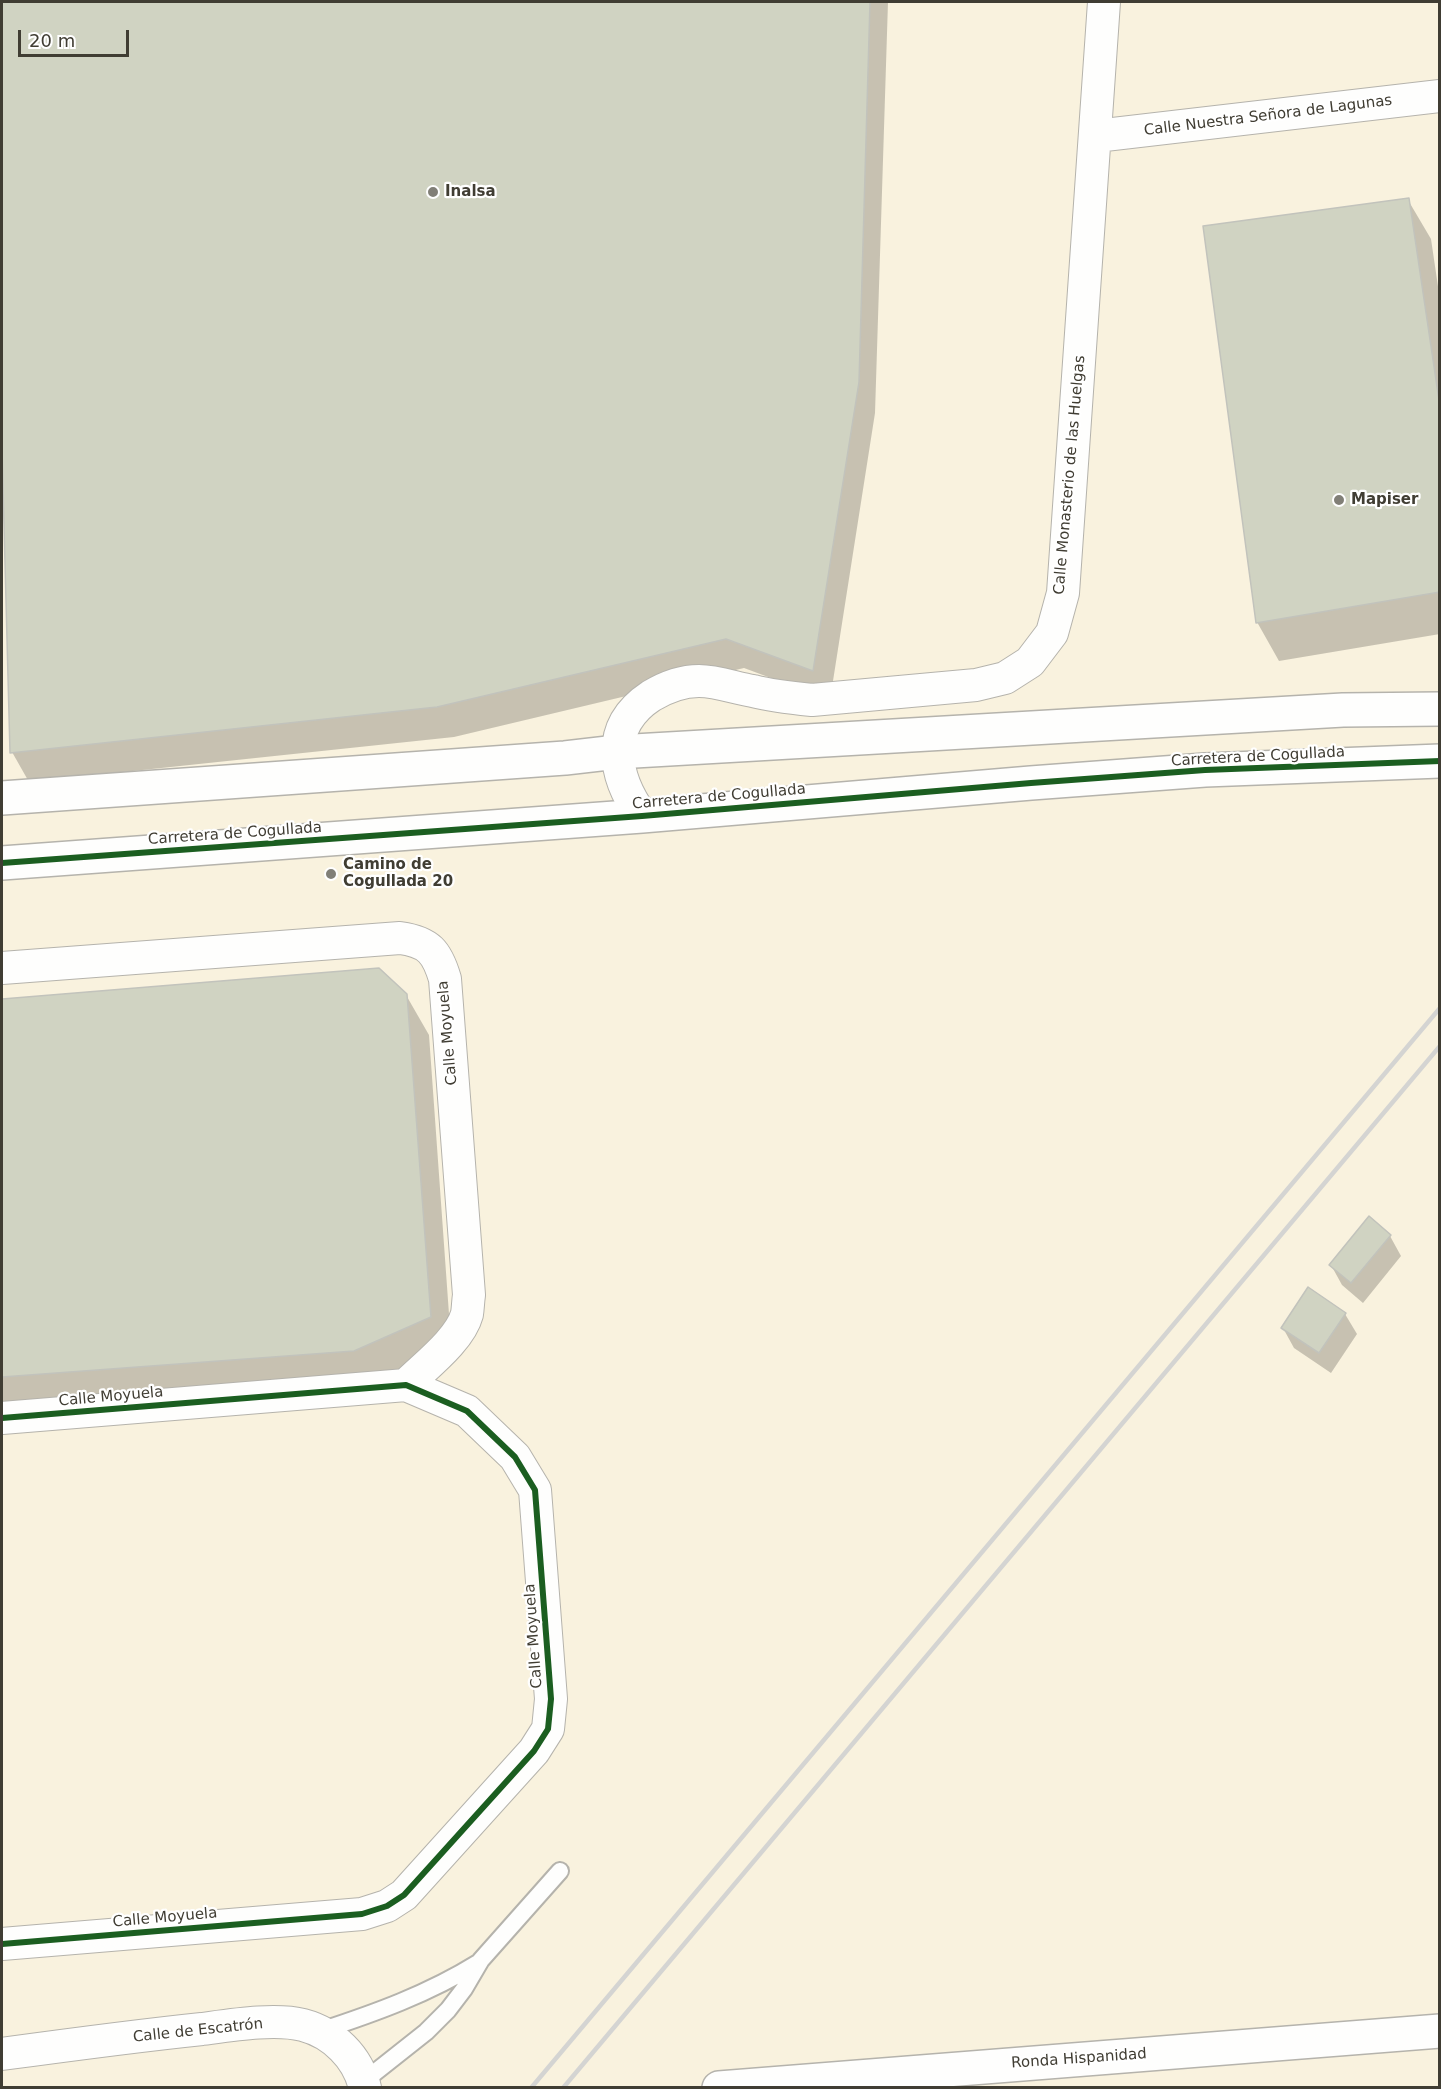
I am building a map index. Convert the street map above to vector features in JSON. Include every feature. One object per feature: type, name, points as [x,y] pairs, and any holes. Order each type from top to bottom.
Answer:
[{"type":"main road","points":[[2,798],[565,758],[617,752],[1343,710],[1440,709]]},
{"type":"main road","name":"Carretera de Cogullada","points":[[2,863],[642,816],[1205,770],[1440,761]]},
{"type":"main road","name":"Ronda Hispanidad","points":[[719,2088],[1440,2031]]},
{"type":"street","name":"Calle Monasterio de las Huelgas","points":[[617,752],[620,733],[628,717],[660,690],[676,684],[699,681],[812,700],[976,685],[1005,678],[1030,662],[1052,633],[1063,593],[1104,2]]},
{"type":"street","name":"Calle Nuestra Señora de Lagunas","points":[[1096,136],[1440,96]]},
{"type":"street","points":[[617,752],[622,781],[631,801],[642,816]]},
{"type":"street","name":"Calle Moyuela","points":[[2,968],[400,938],[417,940],[429,947],[440,962],[445,979],[469,1295],[466,1315],[458,1332],[406,1384]]},
{"type":"street","name":"Calle Moyuela","points":[[2,1418],[406,1384],[467,1411],[514,1457],[535,1490],[551,1699],[548,1730],[534,1751],[404,1895],[387,1906],[362,1914],[2,1944]]},
{"type":"street","name":"Calle de Escatrón","points":[[2,2054],[256,2023],[302,2025],[320,2031],[336,2041],[347,2052],[361,2085]]},
{"type":"lane","points":[[361,2085],[426,2032],[448,2010],[481,1960],[560,1871]]},
{"type":"lane","points":[[320,2031],[421,1994],[448,1981],[481,1960]]},
{"type":"shaded area","points":[[2,2],[1439,2],[1439,2087],[2,2087]]},
{"type":"building","name":"Inalsa","points":[[2,2],[870,2],[859,382],[813,671],[726,639],[437,707],[10,753],[2,449]]},
{"type":"building","name":"Mapiser","points":[[1409,198],[1440,407],[1440,592],[1256,623],[1203,226]]},
{"type":"building","points":[[379,968],[407,994],[431,1317],[354,1351],[2,1377],[2,999]]},
{"type":"building","points":[[1369,1216],[1391,1235],[1351,1283],[1329,1265]]},
{"type":"building","points":[[1308,1287],[1346,1313],[1319,1353],[1281,1328]]},
{"type":"railway","points":[[531,2088],[1440,1008]]},
{"type":"railway","points":[[563,2088],[1440,1046]]},
{"type":"cycle path","points":[[2,863],[642,816],[1205,770],[1440,761]]},
{"type":"cycle path","points":[[2,1418],[406,1385],[467,1411],[515,1457],[535,1490],[551,1699],[548,1729],[534,1751],[404,1895],[387,1906],[362,1914],[2,1944]]},
{"type":"place","name":"Inalsa","points":[[433,192]]},
{"type":"place","name":"Mapiser","points":[[1339,500]]},
{"type":"place","name":"Camino de Cogullada 20","points":[[331,874]]}]
